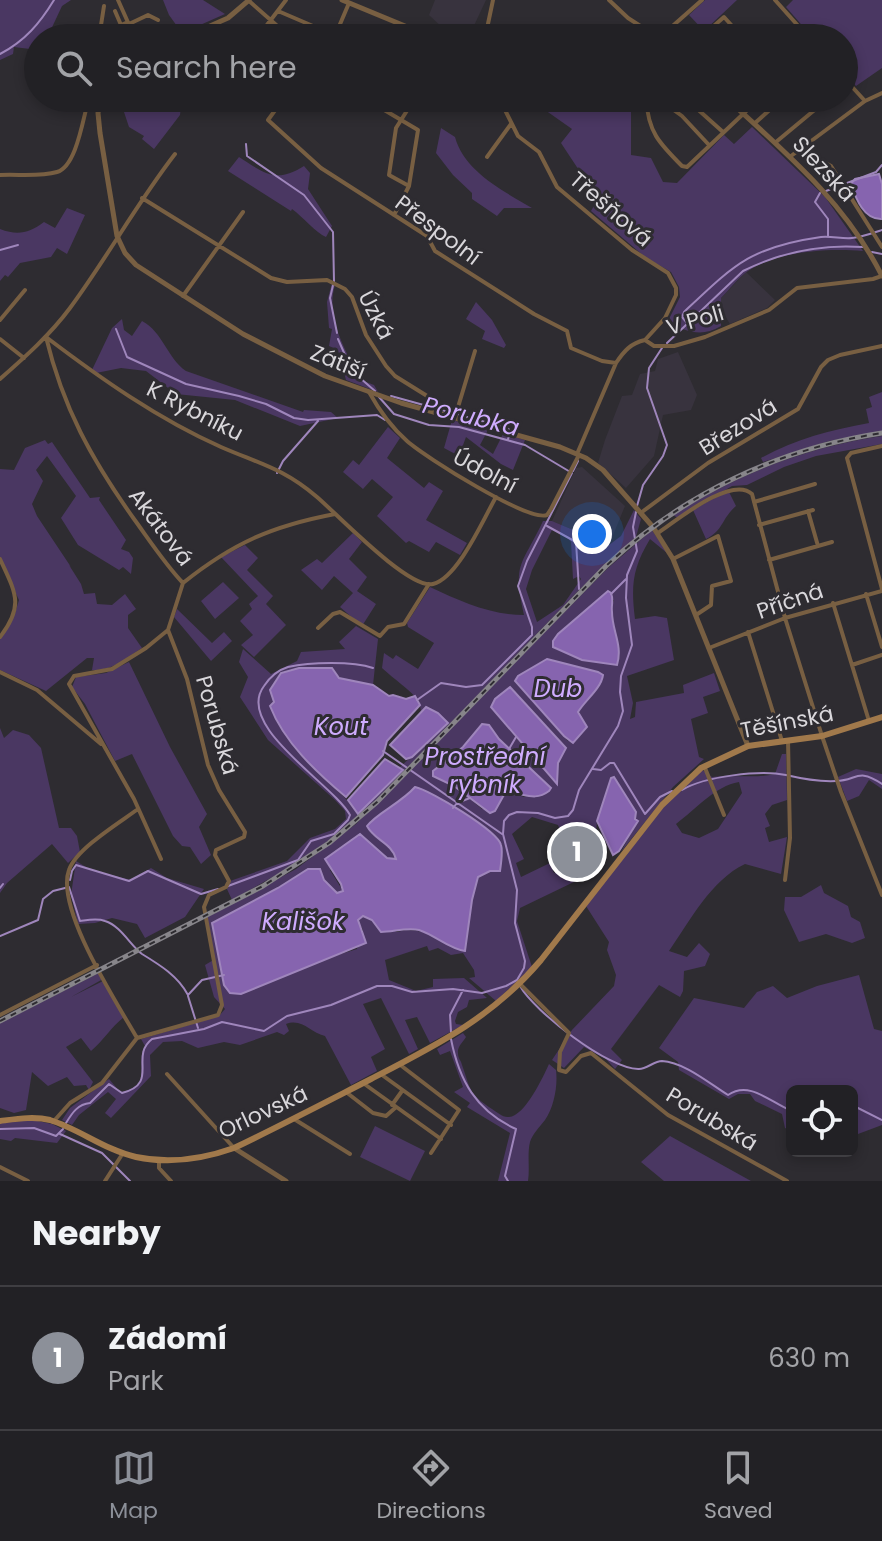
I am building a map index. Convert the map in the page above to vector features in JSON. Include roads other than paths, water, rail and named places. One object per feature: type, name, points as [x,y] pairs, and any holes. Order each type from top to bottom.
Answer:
[{"type":"main road","name":"Těšínská","points":[[518,986],[669,797],[704,766],[748,746],[822,736],[882,717]]},
{"type":"main road","name":"Orlovská","points":[[0,1121],[33,1118],[53,1122],[123,1153],[159,1160],[206,1157],[234,1148],[294,1119],[469,1026],[518,986]]},
{"type":"street","points":[[118,0],[128,23]]},
{"type":"street","points":[[214,24],[228,18],[249,0],[275,24]]},
{"type":"street","points":[[268,24],[286,0]]},
{"type":"street","points":[[488,24],[493,0]]},
{"type":"street","points":[[611,0],[637,24]]},
{"type":"street","points":[[675,24],[702,0]]},
{"type":"street","points":[[775,0],[796,24]]},
{"type":"street","points":[[338,24],[345,1],[400,24]]},
{"type":"street","points":[[101,24],[104,6]]},
{"type":"street","points":[[115,11],[121,24]]},
{"type":"street","points":[[278,11],[307,24]]},
{"type":"street","points":[[124,24],[148,15],[158,20]]},
{"type":"street","points":[[716,24],[724,17],[730,24]]},
{"type":"street","points":[[858,106],[882,93]]},
{"type":"street","points":[[858,94],[865,101]]},
{"type":"street","points":[[0,175],[42,174],[67,167],[85,112]]},
{"type":"street","name":"Zátiší","points":[[98,112],[117,236],[125,253],[136,265],[282,356],[369,392],[560,447],[603,470],[642,512],[673,559],[748,746]]},
{"type":"street","name":"Přespolní","points":[[272,112],[269,116],[270,123],[321,168],[427,236],[438,253],[524,308],[567,331],[571,348],[602,361],[616,363]]},
{"type":"street","points":[[387,112],[418,130],[409,186],[394,215]]},
{"type":"street","points":[[404,112],[399,119],[389,175],[409,186]]},
{"type":"street","name":"Třešňová","points":[[506,112],[518,136],[539,152],[557,187],[673,280],[676,295],[665,318],[645,340]]},
{"type":"street","points":[[647,112],[653,134],[682,166],[687,167],[742,113]]},
{"type":"street","points":[[675,112],[709,145]]},
{"type":"street","points":[[701,112],[723,132]]},
{"type":"street","points":[[755,123],[767,112]]},
{"type":"street","points":[[776,142],[812,112]]},
{"type":"street","points":[[791,156],[851,112]]},
{"type":"street","name":"Slezská","points":[[742,113],[791,156],[839,206],[882,276]]},
{"type":"street","points":[[487,157],[511,124]]},
{"type":"street","points":[[801,150],[831,166],[882,247]]},
{"type":"street","points":[[0,379],[46,337],[69,310],[142,198],[175,154]]},
{"type":"street","name":"Úzká","points":[[142,198],[271,278],[287,282],[327,280],[345,289],[352,297],[366,335],[386,366],[395,376],[440,404],[440,414]]},
{"type":"street","points":[[183,296],[243,212]]},
{"type":"street","name":"V Poli","points":[[578,454],[616,363],[624,350],[636,342],[645,340],[654,346],[674,346],[705,337],[769,310],[797,288],[882,276]]},
{"type":"street","points":[[0,320],[25,290]]},
{"type":"street","name":"K Rybníku","points":[[46,337],[100,379],[171,420],[222,447],[286,473],[390,564],[429,584]]},
{"type":"street","name":"Akátová","points":[[46,337],[60,390],[80,434],[117,494],[183,583],[238,544],[281,525],[335,514]]},
{"type":"street","points":[[0,339],[24,358]]},
{"type":"street","name":"Březová","points":[[642,512],[708,463],[798,409],[828,360],[882,346]]},
{"type":"street","points":[[455,418],[475,351]]},
{"type":"street","points":[[0,371],[7,373]]},
{"type":"street","name":"Údolní","points":[[369,392],[390,424],[406,441],[496,497],[543,517],[551,509],[578,454]]},
{"type":"street","points":[[882,446],[851,453],[847,458],[882,590]]},
{"type":"street","points":[[754,502],[815,484]]},
{"type":"street","points":[[658,533],[703,503],[731,489],[750,491],[822,736],[882,895]]},
{"type":"street","points":[[318,628],[333,614],[340,612],[380,636],[388,627],[404,624],[429,584],[444,578],[453,569],[496,497]]},
{"type":"street","points":[[759,525],[811,511],[818,546]]},
{"type":"street","points":[[673,559],[718,536],[731,581],[712,586],[711,605],[696,615]]},
{"type":"street","points":[[769,560],[832,542]]},
{"type":"street","points":[[0,559],[17,602],[0,637]]},
{"type":"street","points":[[161,859],[138,809],[71,689],[70,680],[79,674],[112,669],[168,630],[183,583]]},
{"type":"street","name":"Příčná","points":[[709,648],[785,618],[882,590]]},
{"type":"street","points":[[866,594],[882,647]]},
{"type":"street","points":[[833,603],[869,721]]},
{"type":"street","name":"Porubská","points":[[137,1038],[218,1015],[222,1005],[204,907],[209,895],[226,886],[227,876],[215,855],[216,850],[244,837],[245,832],[219,790],[208,765],[187,679],[168,630]]},
{"type":"street","points":[[748,632],[785,740],[790,838],[785,880]]},
{"type":"street","points":[[852,665],[882,655]]},
{"type":"street","points":[[0,672],[37,690],[105,748]]},
{"type":"street","points":[[704,766],[724,815]]},
{"type":"street","points":[[53,1122],[70,1103],[102,1083],[137,1038],[78,932],[66,888],[69,869],[86,848],[138,809]]},
{"type":"street","points":[[0,1015],[97,965]]},
{"type":"street","name":"Porubská","points":[[518,986],[569,1033],[560,1052],[559,1070],[566,1072],[581,1056],[591,1053],[668,1115],[787,1181]]},
{"type":"street","points":[[399,1064],[459,1110],[431,1153]]},
{"type":"street","points":[[167,1074],[234,1148],[286,1181]]},
{"type":"street","points":[[381,1074],[451,1125]]},
{"type":"street","points":[[363,1083],[441,1139]]},
{"type":"street","points":[[346,1092],[378,1115],[386,1116],[402,1091]]},
{"type":"street","points":[[294,1119],[350,1154]]},
{"type":"street","points":[[105,1181],[123,1153]]},
{"type":"street","points":[[159,1160],[159,1168],[171,1181]]},
{"type":"street","points":[[0,1167],[28,1181]]},
{"type":"water","points":[[879,174],[882,219],[866,212],[851,184],[855,179]]},
{"type":"water","points":[[608,591],[612,596],[612,619],[618,644],[617,665],[582,660],[553,647],[558,634]]},
{"type":"water","name":"Dub","points":[[547,659],[603,675],[578,712],[587,727],[573,743],[515,681],[518,676]]},
{"type":"water","name":"Kout","points":[[299,668],[332,668],[339,678],[373,685],[389,696],[406,699],[415,696],[420,705],[387,741],[383,755],[346,797],[312,767],[292,744],[270,706],[274,702],[270,690],[281,673]]},
{"type":"water","points":[[510,687],[566,748],[558,763],[557,784],[491,707],[495,699]]},
{"type":"water","points":[[426,707],[448,723],[406,759],[390,745]]},
{"type":"water","name":"Prostřední rybník","points":[[482,724],[489,725],[499,739],[551,788],[549,791],[538,796],[505,793],[495,811],[490,813],[454,786],[433,776],[433,771],[463,747]]},
{"type":"water","points":[[385,759],[403,770],[358,814],[348,800]]},
{"type":"water","points":[[614,777],[636,812],[635,819],[638,821],[619,851],[613,855],[597,821],[611,778]]},
{"type":"water","name":"Kališok","points":[[415,787],[462,812],[488,830],[501,845],[500,871],[490,871],[478,877],[465,951],[419,930],[381,932],[372,920],[363,916],[358,920],[366,943],[241,994],[230,993],[224,985],[212,923],[308,869],[320,869],[324,880],[337,893],[343,891],[325,859],[360,834],[387,858],[396,859],[391,849],[367,826]]},
{"type":"waterway","points":[[37,24],[54,0]]},
{"type":"waterway","points":[[0,54],[24,37]]},
{"type":"waterway","name":"Porubka","points":[[246,144],[247,156],[304,195],[333,232],[334,281],[330,298],[337,333]]},
{"type":"waterway","points":[[826,191],[876,172],[882,165]]},
{"type":"waterway","points":[[820,193],[815,202],[828,219],[828,236]]},
{"type":"waterway","points":[[688,324],[682,317],[684,312],[731,270],[760,253],[797,241],[821,237],[852,238],[882,230]]},
{"type":"waterway","points":[[0,250],[18,245]]},
{"type":"waterway","points":[[667,343],[743,271],[802,251],[863,247]]},
{"type":"waterway","points":[[872,252],[882,254]]},
{"type":"waterway","points":[[116,329],[127,357],[186,384],[266,404],[294,418],[308,420],[377,415],[385,420]]},
{"type":"waterway","name":"Porubka","points":[[338,339],[352,371],[375,391]]},
{"type":"waterway","points":[[637,506],[643,485],[667,445],[647,388],[649,368],[662,348]]},
{"type":"waterway","points":[[391,396],[507,428],[511,431],[508,439]]},
{"type":"waterway","name":"Porubka","points":[[379,397],[394,414],[429,425],[459,427],[525,445],[572,473],[527,561],[518,586],[532,635],[482,685],[466,687],[441,683],[417,700]]},
{"type":"waterway","points":[[277,473],[283,461],[318,421]]},
{"type":"waterway","points":[[573,471],[578,461]]},
{"type":"waterway","points":[[66,1123],[76,1110],[90,1103],[109,1084],[122,1093],[133,1089],[142,1076],[143,1054],[152,1039],[204,1029],[222,1022],[264,1031],[287,1016],[331,1005],[377,986],[392,986],[412,992],[453,989],[482,993],[517,980],[525,961],[515,923],[517,890],[503,834],[504,821],[517,812],[555,818],[568,816],[579,790],[618,726],[623,711],[621,676],[632,645],[626,598],[627,575],[637,551],[633,527],[636,512]]},
{"type":"waterway","points":[[547,526],[576,542],[579,589]]},
{"type":"waterway","points":[[611,594],[626,579]]},
{"type":"waterway","points":[[228,886],[298,860],[311,841],[334,834],[350,815],[289,754],[262,719],[258,702],[264,686],[278,672],[297,665],[343,663],[373,668]]},
{"type":"waterway","points":[[509,749],[516,737]]},
{"type":"waterway","name":"Porubka","points":[[383,751],[502,834]]},
{"type":"waterway","points":[[593,769],[601,770],[614,763],[645,814],[660,797],[672,791]]},
{"type":"waterway","points":[[682,790],[718,778],[762,773],[823,781],[867,776],[882,784]]},
{"type":"waterway","name":"Porubka","points":[[453,808],[470,798]]},
{"type":"waterway","points":[[70,880],[76,865],[129,881],[148,871],[201,894],[218,889]]},
{"type":"waterway","points":[[0,888],[3,884]]},
{"type":"waterway","points":[[0,936],[38,920],[43,899],[53,891],[69,887],[80,921],[102,920],[111,923],[142,954],[174,977],[188,995],[202,980],[224,975]]},
{"type":"waterway","points":[[520,986],[556,1024],[610,1060],[639,1069],[659,1061],[670,1062],[688,1069],[728,1095],[736,1091],[752,1091],[786,1108]]},
{"type":"waterway","points":[[451,1032],[450,1015],[463,990]]},
{"type":"waterway","points":[[188,996],[198,1028]]},
{"type":"waterway","points":[[451,1039],[459,1068],[472,1093],[490,1113],[516,1129],[505,1176],[508,1181]]},
{"type":"waterway","points":[[858,1108],[882,1120]]},
{"type":"waterway","points":[[0,1129],[34,1128],[56,1136],[63,1129]]},
{"type":"waterway","points":[[60,1134],[102,1153],[130,1181]]},
{"type":"railway","points":[[0,1021],[263,886],[329,843],[377,802],[606,566],[667,517],[700,496],[769,463],[843,440],[882,433]]},
{"type":"place","name":"Zádomí","points":[[577,852]]}]
